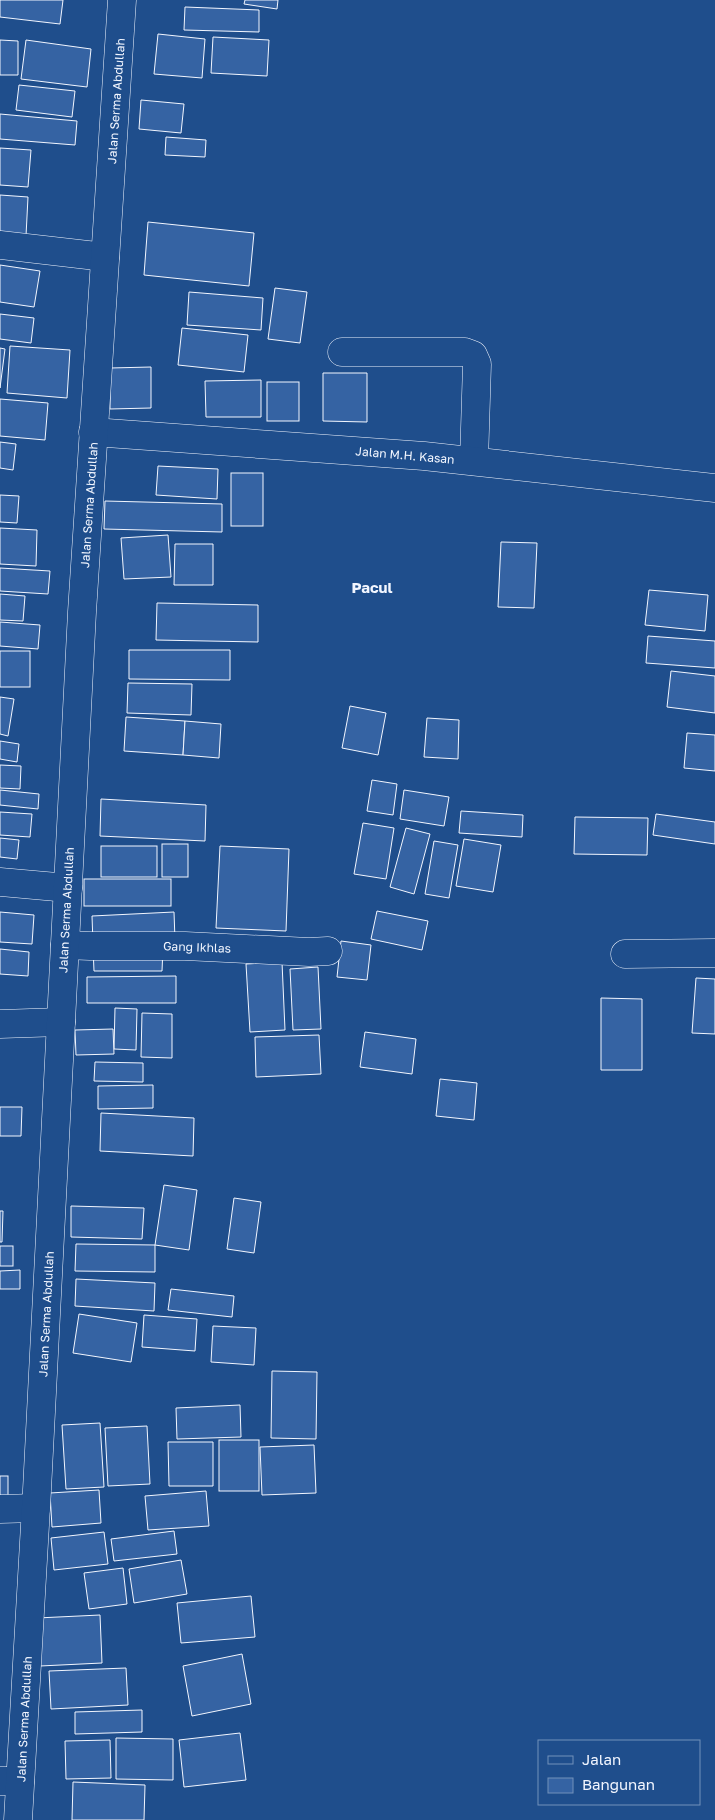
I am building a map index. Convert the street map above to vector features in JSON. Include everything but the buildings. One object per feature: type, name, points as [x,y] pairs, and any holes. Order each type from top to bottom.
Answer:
[{"type":"main road","name":"Jalan Serma Abdullah","points":[[18,1820],[10,1781],[36,1508],[82,612],[122,0]]},
{"type":"main road","points":[[0,244],[105,257]]},
{"type":"main road","points":[[342,352],[465,352],[473,355],[477,364],[474,461]]},
{"type":"main road","name":"Jalan M.H. Kasan","points":[[94,432],[424,456],[715,488]]},
{"type":"main road","points":[[0,882],[68,888]]},
{"type":"main road","name":"Gang Ikhlas","points":[[65,945],[185,946],[309,952],[328,951]]},
{"type":"main road","points":[[624,954],[715,953]]},
{"type":"main road","points":[[0,1024],[61,1022]]},
{"type":"main road","points":[[0,1509],[36,1508]]},
{"type":"district","name":"Pacul","points":[[372,587]]}]
